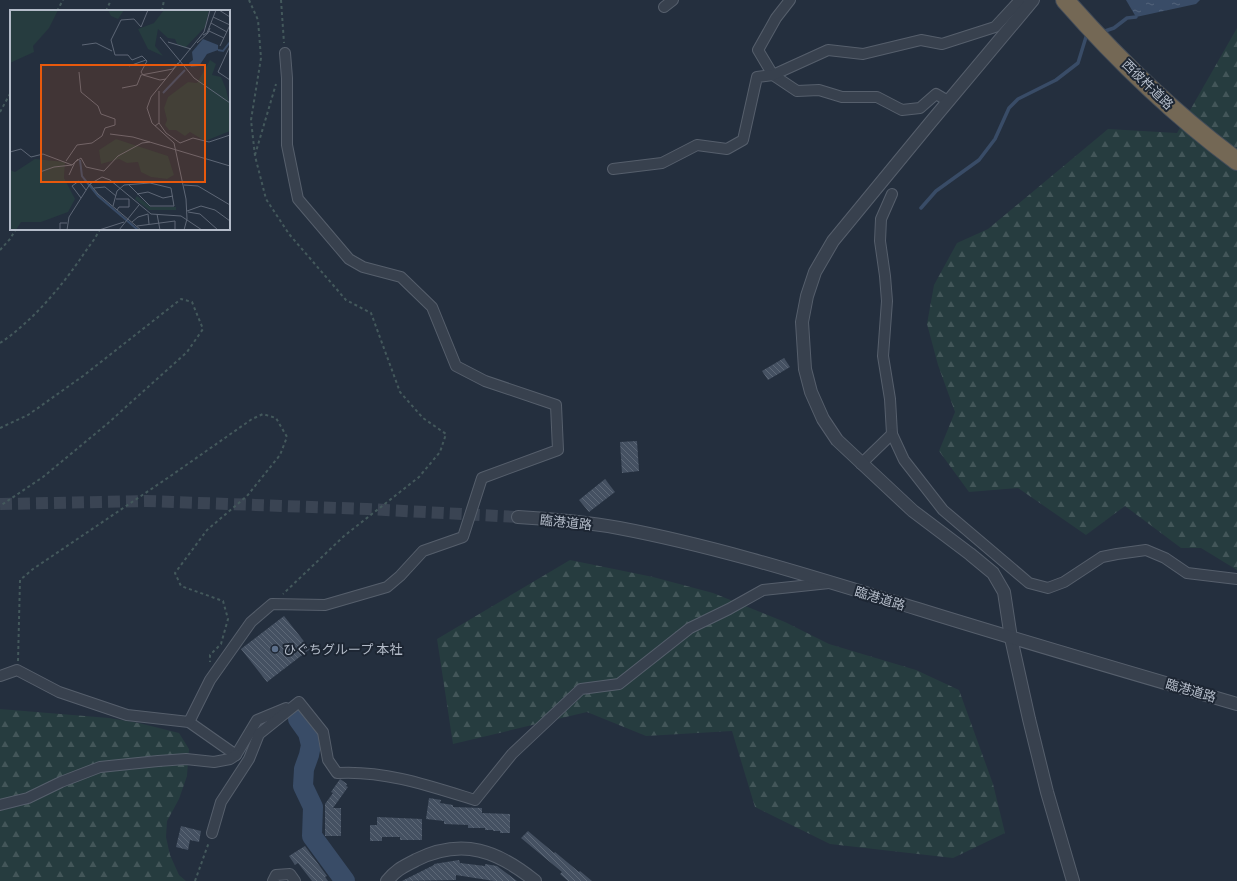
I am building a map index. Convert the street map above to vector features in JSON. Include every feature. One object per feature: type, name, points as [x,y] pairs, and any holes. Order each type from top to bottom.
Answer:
[{"type":"highway","name":"西彼杵道路","points":[[1065,0],[1082,20],[1157,95],[1237,161]]},
{"type":"street","points":[[664,7],[673,0]]},
{"type":"street","points":[[790,0],[776,18],[758,50],[774,75],[796,91],[819,90],[842,97],[877,97],[902,110],[920,108],[936,94],[948,102]]},
{"type":"street","points":[[613,169],[662,162],[697,145],[727,149],[743,140],[757,77],[774,75],[828,50],[863,54],[920,40],[942,44],[996,27],[1020,0]]},
{"type":"street","points":[[1034,0],[833,241],[815,272],[807,296],[802,322],[805,369],[811,392],[823,419],[837,440],[913,511],[970,554],[992,573],[1004,592],[1011,638],[1047,792],[1073,881]]},
{"type":"street","points":[[189,722],[210,680],[252,622],[272,604],[325,605],[387,587],[400,576],[423,551],[463,537],[482,478],[558,450],[556,405],[485,381],[456,366],[432,307],[401,277],[363,267],[349,259],[298,199],[288,145],[284,53]]},
{"type":"street","points":[[892,194],[881,219],[880,241],[887,301],[884,356],[890,399],[892,434],[904,460],[943,510],[1029,583],[1048,588],[1064,582],[1102,557],[1146,550],[1165,558],[1187,573],[1237,579]]},
{"type":"street","points":[[861,464],[892,434]]},
{"type":"street","name":"臨港道路","points":[[518,517],[550,519],[617,528],[695,545],[831,583],[1011,638],[1237,704]]},
{"type":"street","points":[[299,702],[322,732],[328,760],[337,773],[354,772],[406,779],[475,800],[512,754],[581,689],[619,684],[690,628],[763,590],[831,583]]},
{"type":"street","points":[[0,676],[18,670],[59,692],[127,715],[189,722],[236,755]]},
{"type":"street","points":[[0,805],[28,798],[61,782],[100,767],[186,759],[214,762],[230,759],[236,755],[257,720],[299,702]]},
{"type":"street","points":[[212,833],[221,802],[249,759],[259,734],[299,702]]},
{"type":"street","points":[[387,881],[396,870],[430,853],[460,848],[479,850],[500,857],[518,867],[535,881]]},
{"type":"street","points":[[273,881],[276,875],[290,874],[295,881]]},
{"type":"path","points":[[58,10],[63,0]]},
{"type":"path","points":[[106,10],[110,0]]},
{"type":"path","points":[[162,10],[164,0]]},
{"type":"path","points":[[249,0],[258,20],[261,58],[252,120],[255,156],[266,199],[289,234],[346,300],[371,313],[400,392],[423,418],[446,434],[440,452],[419,477],[344,536],[272,604]]},
{"type":"path","points":[[281,0],[284,53]]},
{"type":"path","points":[[255,156],[276,83]]},
{"type":"path","points":[[0,112],[10,94]]},
{"type":"path","points":[[0,250],[10,239],[15,230]]},
{"type":"path","points":[[0,343],[7,339],[37,312],[67,278],[99,230]]},
{"type":"path","points":[[0,428],[28,415],[77,381],[181,299],[192,302],[203,329],[187,352],[84,443],[42,477],[0,506]]},
{"type":"path","points":[[18,670],[20,580],[33,568],[172,475],[252,419],[263,414],[276,418],[288,437],[280,455],[246,496],[207,530],[175,574],[181,586],[223,601],[228,618],[221,644],[210,655],[210,680]]},
{"type":"path","points":[[195,881],[212,833]]},
{"type":"green space","points":[[1237,28],[1237,570],[1201,548],[1181,548],[1125,506],[1086,535],[1018,488],[969,492],[939,451],[955,412],[938,365],[927,324],[934,285],[957,243],[988,229],[1108,129],[1177,133]]},
{"type":"green space","points":[[570,560],[653,577],[713,593],[785,622],[829,644],[916,670],[959,690],[993,784],[1005,833],[953,858],[830,844],[755,807],[732,731],[646,736],[587,712],[453,744],[437,639]]},
{"type":"green space","points":[[0,709],[109,718],[139,723],[179,733],[189,749],[187,776],[179,799],[167,821],[166,837],[170,855],[179,875],[186,881],[0,881]]},
{"type":"water","points":[[1126,0],[1200,0],[1196,4],[1136,17]]},
{"type":"building","points":[[784,358],[790,367],[768,380],[762,371]]},
{"type":"building","points":[[637,441],[639,471],[622,473],[620,442]]},
{"type":"building","points":[[605,479],[615,492],[589,512],[579,500]]},
{"type":"building","name":"ひぐちグループ 本社","points":[[284,616],[310,649],[267,682],[241,649]]},
{"type":"building","points":[[340,779],[347,784],[346,786],[348,787],[333,808],[341,808],[341,836],[325,836],[325,804],[333,793],[331,792]]},
{"type":"building","points":[[429,798],[441,800],[440,803],[453,805],[453,807],[482,808],[482,813],[510,814],[510,833],[485,830],[485,828],[468,828],[468,825],[444,824],[444,821],[426,819]]},
{"type":"building","points":[[377,817],[422,819],[422,840],[400,840],[400,837],[382,837],[382,841],[370,841],[370,825],[377,825]]},
{"type":"building","points":[[181,826],[201,831],[199,842],[190,840],[188,850],[176,847]]},
{"type":"building","points":[[528,831],[554,853],[555,852],[592,881],[568,881],[560,874],[562,872],[521,838]]},
{"type":"building","points":[[305,846],[327,876],[325,877],[328,881],[312,881],[298,863],[295,865],[289,856]]},
{"type":"building","points":[[459,860],[460,863],[497,866],[517,881],[494,881],[456,875],[456,880],[402,881],[434,864]]},
{"type":"waterway","points":[[1102,32],[1114,28],[1127,18],[1136,17]]},
{"type":"waterway","points":[[921,208],[936,191],[979,160],[995,139],[1009,108],[1018,99],[1056,80],[1078,63],[1086,37],[1090,35]]},
{"type":"waterway","points":[[298,719],[308,733],[311,745],[304,769],[303,786],[313,807],[312,836],[345,881]]},
{"type":"tunnel","points":[[0,504],[146,501],[367,509],[518,517]]},
{"type":"place","name":"ひぐちグループ 本社","points":[[275,649]]}]
